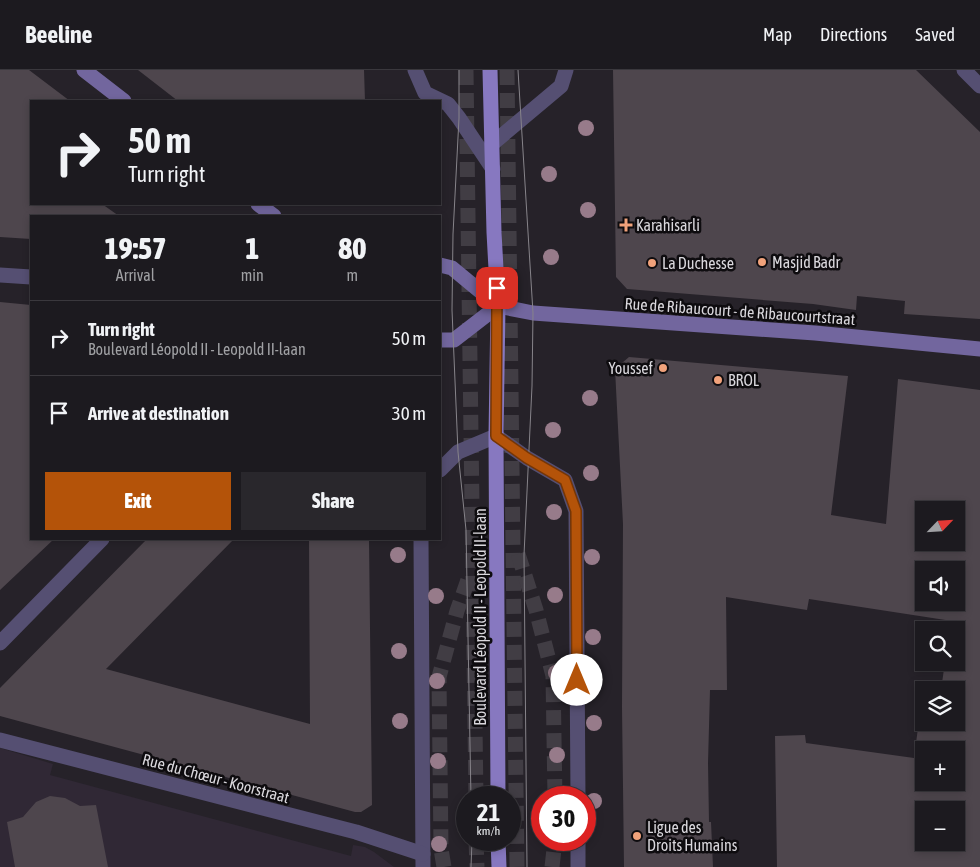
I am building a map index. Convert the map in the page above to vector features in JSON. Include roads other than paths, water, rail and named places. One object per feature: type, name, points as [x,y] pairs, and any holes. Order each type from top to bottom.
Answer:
[{"type":"main road","name":"Boulevard Léopold II - Leopold II-laan","points":[[490,70],[498,306],[496,436],[498,786]]},
{"type":"main road","points":[[498,851],[499,867]]},
{"type":"street","points":[[84,70],[123,100]]},
{"type":"street","points":[[415,70],[425,93],[440,100]]},
{"type":"street","points":[[492,144],[561,86],[566,70]]},
{"type":"street","points":[[964,70],[980,86]]},
{"type":"street","points":[[441,101],[448,104],[493,169]]},
{"type":"street","points":[[259,205],[273,215]]},
{"type":"street","name":"Rue de Ribaucourt - de Ribaucourtstraat","points":[[441,265],[452,268],[498,306],[534,313],[815,333],[980,349]]},
{"type":"street","points":[[0,275],[30,277]]},
{"type":"street","points":[[441,340],[454,340],[498,306]]},
{"type":"street","points":[[441,469],[458,452],[496,436],[527,458],[565,480],[576,511],[578,786]]},
{"type":"street","points":[[0,643],[101,540]]},
{"type":"street","points":[[421,540],[423,860]]},
{"type":"street","name":"Rue du Chœur - Koorstraat","points":[[0,740],[356,832],[423,860]]},
{"type":"street","points":[[578,851],[578,867]]},
{"type":"tunnel","points":[[466,70],[476,786]]},
{"type":"tunnel","points":[[507,70],[517,867]]},
{"type":"tunnel","points":[[518,554],[536,610],[553,676],[555,786]]},
{"type":"tunnel","points":[[444,867],[441,849],[439,677],[457,611],[469,577]]},
{"type":"tunnel","points":[[476,851],[477,867]]},
{"type":"tunnel","points":[[552,867],[554,851]]},
{"type":"tram line","points":[[459,70],[452,310],[458,452],[466,530],[471,786]]},
{"type":"tram line","points":[[518,70],[533,313],[532,386],[524,555],[527,867]]},
{"type":"tram line","points":[[471,867],[472,851]]},
{"type":"place","name":"Karahisarli","points":[[626,225]]},
{"type":"place","name":"Masjid Badr","points":[[762,262]]},
{"type":"place","name":"La Duchesse","points":[[652,263]]},
{"type":"place","name":"Youssef","points":[[663,368]]},
{"type":"place","name":"BROL","points":[[718,380]]},
{"type":"place","name":"Ligue des Droits Humains","points":[[637,836]]}]
